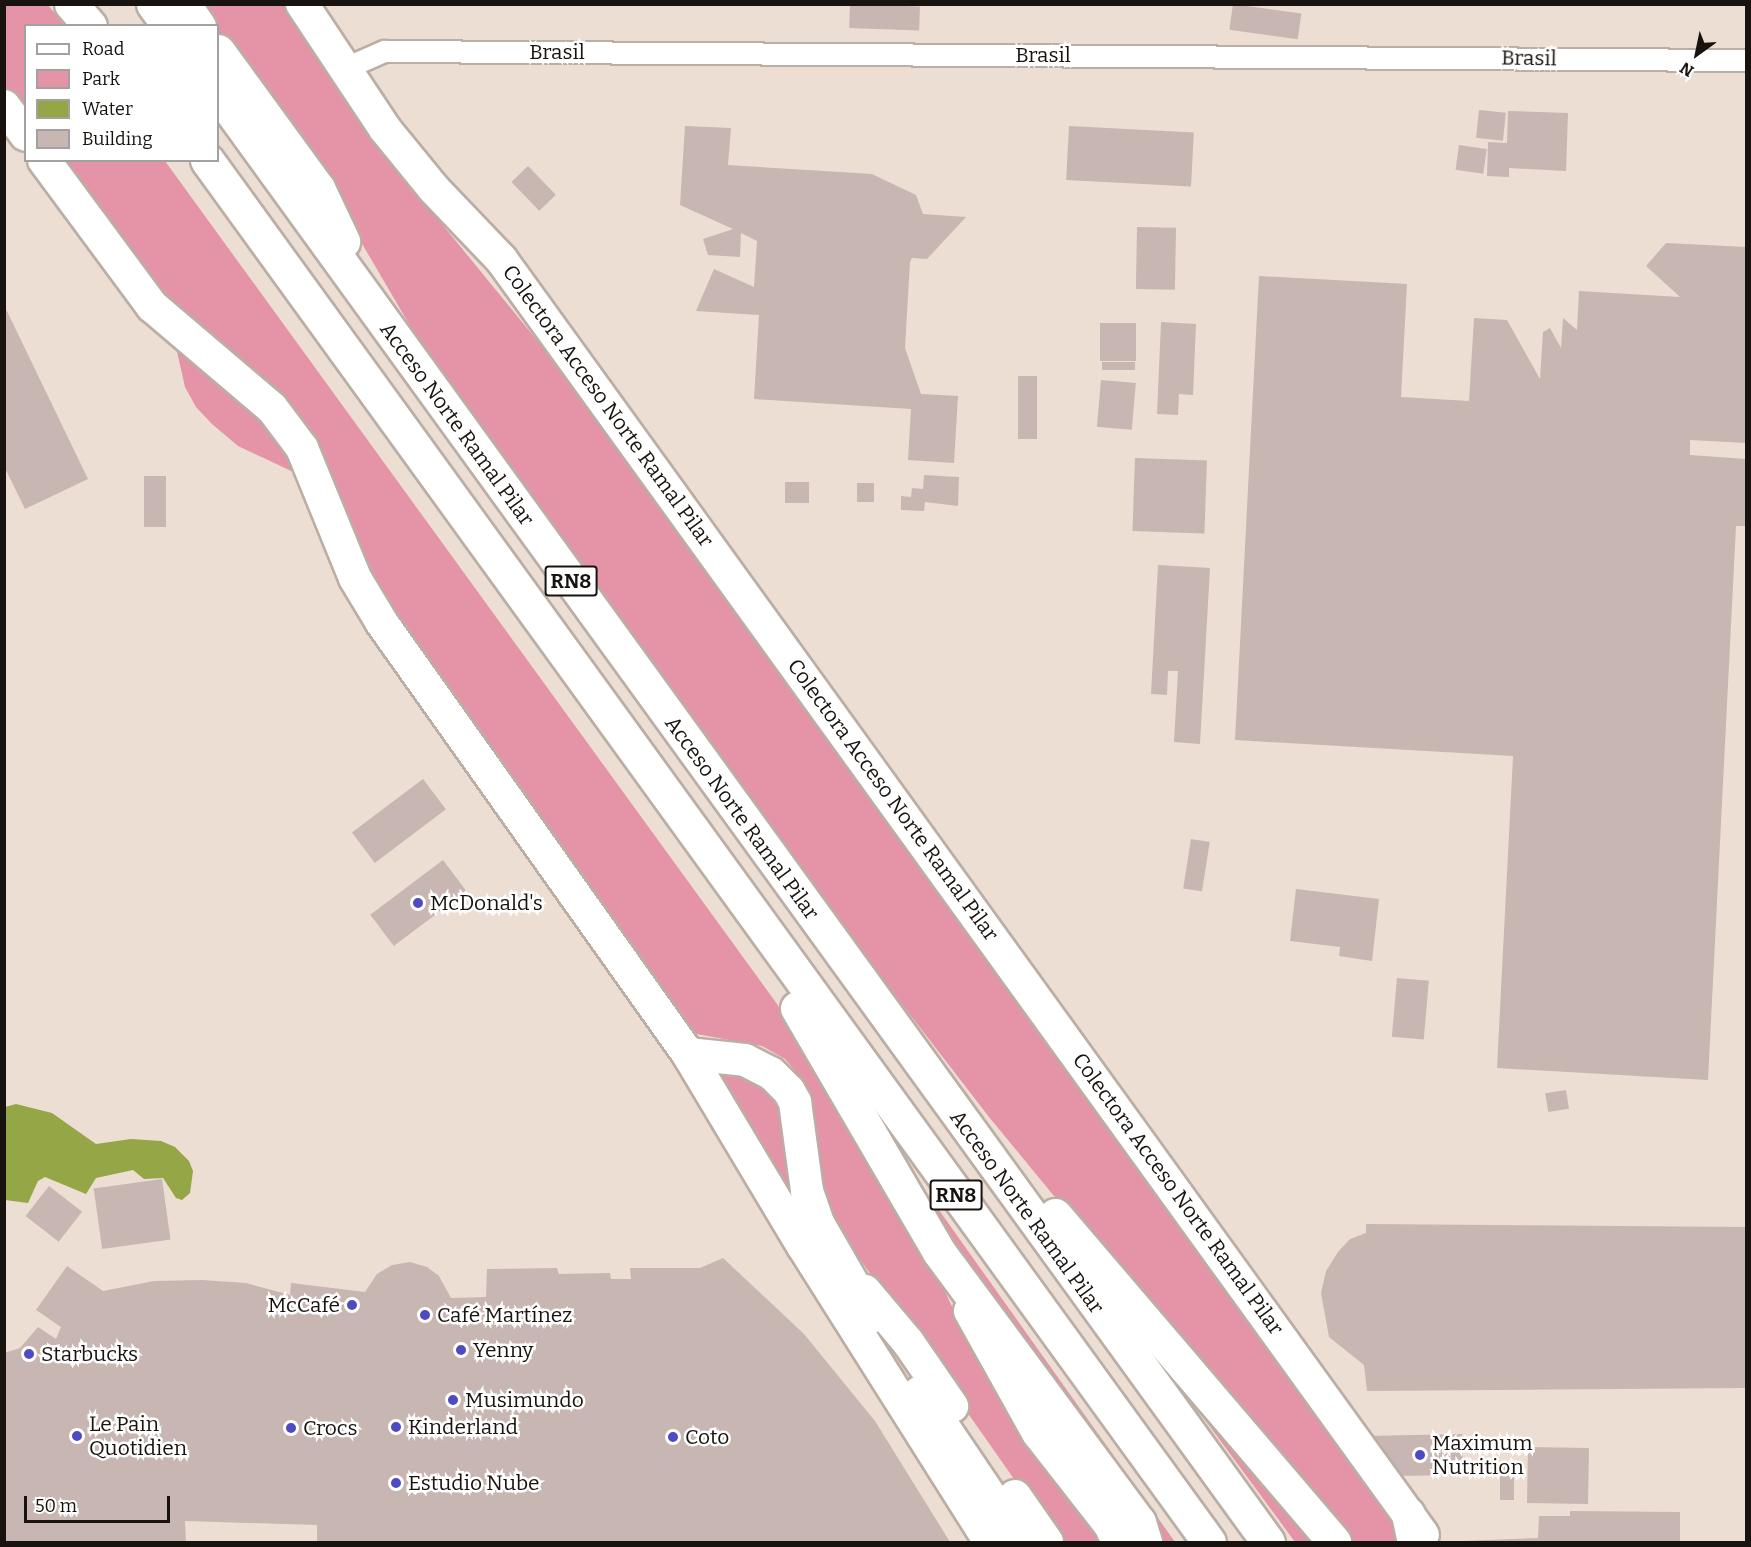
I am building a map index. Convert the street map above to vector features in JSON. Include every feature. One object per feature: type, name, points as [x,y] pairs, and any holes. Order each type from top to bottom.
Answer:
[{"type":"highway","points":[[71,4],[88,24]]},
{"type":"highway","points":[[93,4],[108,24]]},
{"type":"highway","points":[[153,4],[168,24]]},
{"type":"highway","points":[[184,4],[198,24]]},
{"type":"highway","points":[[219,52],[318,188],[375,311]]},
{"type":"highway","name":"Acceso Norte Ramal Pilar","points":[[219,94],[1268,1542]]},
{"type":"highway","name":"RN8","points":[[208,162],[1209,1542]]},
{"type":"highway","points":[[704,848],[939,1252],[1139,1522],[1145,1542]]},
{"type":"highway","points":[[924,1069],[1026,1180],[1334,1542]]},
{"type":"street","name":"Colectora Acceso Norte Ramal Pilar","points":[[302,4],[343,69],[413,164],[508,267],[1411,1528],[1428,1542]]},
{"type":"street","name":"Brasil","points":[[343,69],[384,51],[1746,60]]},
{"type":"street","points":[[4,106],[24,132]]},
{"type":"street","points":[[45,162],[152,306],[244,383],[287,427],[302,448],[355,578],[381,623],[688,1054],[803,1246],[990,1542]]},
{"type":"street","points":[[688,1054],[745,1060],[771,1073],[789,1091],[795,1102],[811,1204],[839,1260],[886,1341],[1021,1542]]},
{"type":"street","points":[[939,1252],[1016,1397],[1038,1433],[1110,1525],[1118,1542]]},
{"type":"street","points":[[839,1260],[908,1342],[1047,1542]]},
{"type":"green space","points":[[4,5],[48,5],[63,24],[24,24],[24,115],[5,88]]},
{"type":"green space","points":[[199,5],[289,5],[361,125],[540,344],[1390,1511],[1401,1542],[1348,1542],[1141,1302],[989,1117],[867,959],[416,336],[333,194],[219,33],[219,24],[212,24]]},
{"type":"green space","points":[[58,162],[166,162],[777,1004],[925,1249],[963,1330],[1107,1542],[1058,1542],[841,1232],[824,1201],[813,1112],[801,1078],[785,1059],[762,1046],[691,1033],[376,595],[330,485],[169,304]]},
{"type":"green space","points":[[176,347],[257,413],[302,476],[238,446],[212,424],[196,407],[185,387]]},
{"type":"green space","points":[[735,1071],[760,1082],[782,1106],[812,1236],[723,1083],[723,1074]]},
{"type":"green space","points":[[909,1168],[1175,1542],[1158,1542],[976,1291]]},
{"type":"green space","points":[[1161,1360],[1322,1542],[1295,1542]]},
{"type":"water","points":[[16,1104],[52,1113],[96,1144],[131,1139],[161,1141],[175,1147],[189,1161],[193,1171],[190,1193],[182,1200],[176,1198],[163,1178],[144,1179],[133,1170],[96,1178],[86,1194],[45,1177],[38,1181],[28,1203],[5,1200],[5,1107]]},
{"type":"building","points":[[850,4],[920,6],[919,30],[849,28]]},
{"type":"building","points":[[1233,4],[1301,14],[1298,39],[1229,30]]},
{"type":"building","points":[[1479,110],[1506,113],[1503,141],[1476,138]]},
{"type":"building","points":[[1508,111],[1568,113],[1566,171],[1509,168],[1509,177],[1487,176],[1488,142],[1507,143]]},
{"type":"building","points":[[685,126],[731,128],[728,165],[872,174],[916,195],[923,214],[966,217],[927,259],[912,258],[910,262],[905,348],[921,394],[958,396],[954,463],[908,460],[911,409],[754,399],[759,315],[696,311],[714,269],[754,287],[757,241],[741,233],[740,257],[708,255],[703,239],[733,229],[680,205]]},
{"type":"building","points":[[1069,126],[1194,133],[1191,186],[1066,180]]},
{"type":"building","points":[[1459,145],[1487,149],[1483,174],[1456,170]]},
{"type":"building","points":[[528,166],[556,195],[539,211],[511,182]]},
{"type":"building","points":[[1137,227],[1176,228],[1175,290],[1136,289]]},
{"type":"building","points":[[1666,243],[1746,247],[1746,443],[1690,440],[1690,455],[1746,459],[1746,526],[1736,526],[1708,1080],[1497,1068],[1513,756],[1235,740],[1259,276],[1407,284],[1401,397],[1469,401],[1474,318],[1507,320],[1540,379],[1543,332],[1550,328],[1561,348],[1563,318],[1577,330],[1579,291],[1680,297],[1646,266]]},
{"type":"building","points":[[4,305],[88,479],[25,509],[4,466]]},
{"type":"building","points":[[1161,322],[1196,324],[1193,395],[1179,394],[1178,415],[1157,414]]},
{"type":"building","points":[[1100,323],[1136,323],[1136,361],[1100,361]]},
{"type":"building","points":[[1102,362],[1135,362],[1135,370],[1102,370]]},
{"type":"building","points":[[1018,376],[1037,376],[1037,439],[1018,439]]},
{"type":"building","points":[[1101,380],[1136,383],[1132,430],[1097,427]]},
{"type":"building","points":[[1135,458],[1207,461],[1204,533],[1132,531]]},
{"type":"building","points":[[924,475],[959,477],[958,506],[925,502],[924,511],[901,510],[901,496],[911,497],[912,488],[923,489]]},
{"type":"building","points":[[144,476],[166,476],[166,527],[144,527]]},
{"type":"building","points":[[785,482],[809,482],[809,503],[785,503]]},
{"type":"building","points":[[857,483],[874,483],[874,502],[857,502]]},
{"type":"building","points":[[1158,565],[1210,568],[1200,744],[1174,742],[1178,671],[1168,671],[1167,695],[1151,694]]},
{"type":"building","points":[[423,779],[446,809],[375,863],[352,833]]},
{"type":"building","points":[[1191,839],[1210,842],[1202,891],[1183,888]]},
{"type":"building","name":"McDonald's","points":[[443,860],[466,891],[394,946],[370,915]]},
{"type":"building","points":[[1296,889],[1379,899],[1372,961],[1339,956],[1340,947],[1290,941]]},
{"type":"building","points":[[1397,978],[1429,981],[1424,1040],[1392,1037]]},
{"type":"building","points":[[1566,1090],[1569,1109],[1548,1112],[1545,1093]]},
{"type":"building","points":[[162,1179],[170,1239],[102,1249],[94,1189]]},
{"type":"building","points":[[49,1186],[82,1212],[59,1242],[26,1216]]},
{"type":"building","points":[[1366,1224],[1746,1227],[1746,1388],[1367,1391],[1364,1365],[1329,1337],[1321,1293],[1326,1271],[1338,1252],[1350,1239],[1366,1233]]},
{"type":"building","points":[[723,1258],[804,1334],[875,1421],[950,1542],[317,1542],[317,1525],[185,1521],[186,1542],[4,1542],[4,1353],[20,1348],[38,1327],[56,1339],[61,1327],[36,1310],[67,1266],[103,1291],[154,1281],[202,1280],[246,1283],[290,1295],[291,1283],[365,1292],[377,1274],[392,1265],[410,1262],[427,1267],[439,1276],[451,1298],[486,1297],[487,1269],[557,1268],[559,1274],[610,1273],[611,1279],[631,1279],[630,1268],[700,1268]]},
{"type":"building","name":"Maximum Nutrition","points":[[1462,1434],[1463,1475],[1391,1476],[1365,1436]]},
{"type":"building","points":[[1528,1447],[1589,1448],[1588,1504],[1527,1503]]},
{"type":"building","points":[[1500,1465],[1514,1465],[1514,1500],[1500,1500]]},
{"type":"building","points":[[1570,1511],[1680,1512],[1680,1542],[1437,1542],[1538,1538],[1539,1516],[1570,1516]]},
{"type":"place","name":"McDonald's","points":[[418,903]]},
{"type":"place","name":"McCafé","points":[[352,1305]]},
{"type":"place","name":"Café Martínez","points":[[425,1315]]},
{"type":"place","name":"Yenny","points":[[461,1350]]},
{"type":"place","name":"Starbucks","points":[[29,1354]]},
{"type":"place","name":"Musimundo","points":[[453,1400]]},
{"type":"place","name":"Kinderland","points":[[396,1427]]},
{"type":"place","name":"Crocs","points":[[291,1428]]},
{"type":"place","name":"Le Pain Quotidien","points":[[77,1436]]},
{"type":"place","name":"Coto","points":[[673,1437]]},
{"type":"place","name":"Maximum Nutrition","points":[[1420,1455]]},
{"type":"place","name":"Estudio Nube","points":[[396,1483]]}]
